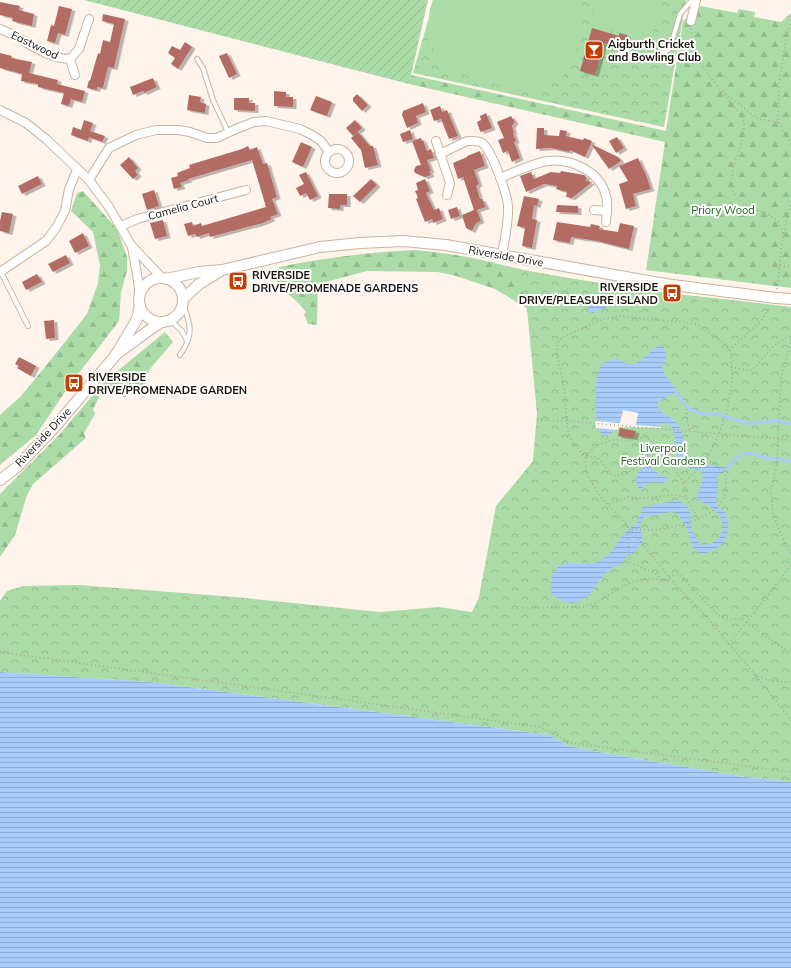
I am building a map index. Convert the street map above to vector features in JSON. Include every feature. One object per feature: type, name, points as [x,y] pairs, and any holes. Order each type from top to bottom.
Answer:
[{"type":"street","points":[[691,21],[696,0]]},
{"type":"street","name":"Eastwood","points":[[0,29],[45,52],[62,59],[70,59],[80,48],[89,19]]},
{"type":"street","name":"Eastwood","points":[[70,59],[75,75]]},
{"type":"street","points":[[0,110],[26,123],[46,139],[89,180],[109,207],[131,245],[137,274],[140,301],[144,313],[155,321],[166,321],[176,316],[180,311],[183,301],[182,292],[178,286],[172,281],[164,279],[154,280],[148,283],[143,289],[140,301]]},
{"type":"street","points":[[89,180],[109,148],[136,135],[156,130],[178,130],[190,132],[207,138],[216,138],[254,122],[266,121],[300,129],[321,141],[329,152]]},
{"type":"street","points":[[436,141],[450,183],[447,195]]},
{"type":"street","points":[[440,154],[467,141],[477,141],[482,143],[487,150],[507,196],[508,208],[502,256]]},
{"type":"street","points":[[500,178],[548,161],[570,163],[580,166],[588,170],[600,182],[606,196],[606,222]]},
{"type":"street","points":[[0,272],[46,241],[56,228],[64,211],[69,189],[77,170]]},
{"type":"street","name":"Camelia Court","points":[[121,226],[137,219],[246,190]]},
{"type":"street","points":[[594,210],[607,211]]},
{"type":"street","name":"Riverside Drive","points":[[164,279],[199,272],[222,270],[320,248],[367,242],[404,241],[446,245],[665,284],[791,299]]},
{"type":"street","points":[[131,245],[164,279]]},
{"type":"street","name":"Riverside Drive","points":[[183,301],[199,284],[222,270]]},
{"type":"street","name":"Riverside Drive","points":[[0,480],[17,467],[54,428],[115,356],[137,319],[140,301]]},
{"type":"street","name":"Riverside Drive","points":[[115,356],[153,328],[166,321]]},
{"type":"lane","points":[[618,54],[653,60],[670,48],[680,14],[692,0]]},
{"type":"lane","points":[[197,59],[203,68],[213,100],[228,132]]},
{"type":"lane","points":[[0,272],[28,326]]},
{"type":"lane","points":[[180,355],[185,348],[190,334],[190,324],[183,301]]},
{"type":"lane","points":[[166,321],[182,330],[187,341]]},
{"type":"path","points":[[791,20],[779,83],[778,122],[791,145]]},
{"type":"path","points":[[691,21],[692,48],[719,89],[736,109],[744,122],[743,134],[733,172],[732,183],[735,196],[742,203],[773,218],[779,223],[783,235]]},
{"type":"path","points":[[719,89],[758,119],[778,122]]},
{"type":"path","points":[[729,350],[760,322],[776,298],[783,235],[791,204]]},
{"type":"path","points":[[780,266],[791,267]]},
{"type":"path","points":[[684,482],[707,458],[728,412],[732,381],[731,352],[726,344],[697,324],[620,316],[603,320],[561,338],[557,344],[564,389],[568,431],[571,440],[585,457],[586,470],[590,480],[602,499],[620,517],[672,581],[705,615],[791,720]]},
{"type":"path","points":[[731,367],[750,371],[757,367],[768,352],[781,341],[791,336]]},
{"type":"path","points":[[791,343],[781,377],[777,463],[770,490],[773,514],[785,544],[791,554]]},
{"type":"path","points":[[686,408],[689,431]]},
{"type":"path","points":[[537,420],[567,421],[791,440]]},
{"type":"path","points":[[585,457],[596,446],[612,440],[634,440],[646,437],[658,448],[684,482],[686,497],[698,519]]},
{"type":"path","points":[[585,457],[596,457],[608,472],[616,475],[628,472],[638,466],[648,459],[658,448]]},
{"type":"path","points":[[663,580],[656,574],[633,564],[629,560],[628,532],[632,529],[652,530],[682,524],[698,519],[714,510],[721,503],[725,491],[726,477],[716,465],[707,458]]},
{"type":"path","points":[[608,504],[628,498],[673,496],[686,497]]},
{"type":"path","points":[[728,644],[791,565]]},
{"type":"path","points":[[669,577],[674,574],[680,575],[718,615],[726,619],[742,619],[784,649],[791,650]]},
{"type":"path","points":[[523,608],[582,607],[592,605],[625,585],[637,580],[645,578],[672,581]]},
{"type":"path","points":[[0,652],[540,727],[572,743],[791,772]]},
{"type":"path","points":[[756,676],[781,683],[791,682]]},
{"type":"green space","points":[[84,0],[428,0],[409,84]]},
{"type":"green space","points":[[433,0],[580,0],[583,16],[574,63],[560,80],[537,91],[514,90],[467,76],[443,65],[427,40],[430,9]]},
{"type":"green space","points":[[434,0],[686,0],[664,127],[413,73]]},
{"type":"green space","points":[[596,0],[661,0],[651,40],[590,25]]},
{"type":"green space","name":"Priory Wood","points":[[701,6],[737,13],[739,9],[755,12],[754,17],[781,22],[791,13],[791,288],[646,270],[665,142],[409,84],[411,75],[666,131],[683,21]]},
{"type":"green space","points":[[83,191],[117,229],[127,257],[127,271],[121,292],[119,321],[69,386],[36,435],[0,465],[0,415],[21,396],[87,314],[98,283],[100,265],[93,232],[71,211],[77,193]]},
{"type":"green space","points":[[415,250],[444,253],[488,261],[534,272],[608,285],[732,300],[537,413],[528,309],[495,289],[453,275],[437,272],[367,271],[318,284],[317,325],[308,324],[304,314],[306,312],[304,309],[296,300],[279,288],[276,284],[279,267],[347,256]]},
{"type":"green space","name":"Liverpool Festival Gardens","points":[[516,269],[671,294],[791,307],[791,782],[739,776],[568,746],[549,735],[150,682],[0,672],[0,601],[7,591],[23,586],[79,585],[236,597],[380,612],[439,607],[472,612],[479,597],[496,506],[533,461],[537,413],[527,309]]},
{"type":"green space","points":[[165,332],[173,342],[149,370],[143,393],[126,391],[126,397],[102,392],[93,409],[95,414],[84,433],[86,438],[33,484],[27,495],[15,535],[0,557],[0,494],[59,435],[103,383]]},
{"type":"water","points":[[621,295],[620,298],[615,304],[594,313],[588,311],[588,300],[594,301],[604,296]]},
{"type":"water","points":[[659,346],[663,346],[666,352],[662,367],[664,373],[679,393],[671,394],[658,402],[660,410],[677,423],[686,451],[694,462],[700,465],[728,467],[717,476],[718,486],[716,500],[718,507],[725,512],[728,531],[720,546],[703,554],[697,552],[693,547],[687,529],[677,513],[670,512],[644,517],[640,524],[643,542],[633,553],[627,556],[621,564],[613,567],[605,574],[588,596],[578,602],[571,603],[562,601],[552,595],[551,592],[552,577],[558,567],[566,563],[592,563],[603,559],[609,554],[626,532],[636,525],[643,507],[678,500],[688,508],[691,526],[696,539],[701,545],[713,543],[721,536],[723,525],[718,514],[697,499],[703,476],[701,470],[688,467],[681,462],[678,457],[673,429],[669,424],[664,423],[660,426],[617,425],[615,431],[605,436],[599,430],[597,424],[596,387],[601,366],[607,361],[618,359],[629,364],[637,363]]},
{"type":"water","points":[[647,466],[660,475],[670,478],[666,482],[648,483],[640,490],[636,480],[637,476],[640,470]]},
{"type":"water","points":[[0,672],[150,682],[549,735],[568,746],[739,776],[791,782],[791,968],[0,968]]},
{"type":"pier","points":[[623,410],[638,413],[636,425],[662,427],[619,427],[618,430],[596,428],[595,421],[620,423]]},
{"type":"building","points":[[0,2],[20,6],[19,10],[34,14],[32,26],[12,21],[13,18],[0,15]]},
{"type":"building","points":[[59,6],[72,9],[65,35],[58,33],[55,43],[47,41],[51,25],[54,26]]},
{"type":"building","points":[[103,14],[125,19],[114,68],[108,67],[103,88],[97,87],[97,90],[87,88],[89,80],[90,81],[98,53],[100,54],[103,40],[110,42],[114,24],[102,21]]},
{"type":"building","points":[[592,28],[619,36],[619,33],[627,35],[624,48],[604,43],[595,75],[580,71]]},
{"type":"building","points":[[185,42],[192,47],[178,69],[171,64],[175,58],[168,53],[172,46],[180,50]]},
{"type":"building","points":[[0,53],[12,56],[11,58],[32,62],[29,73],[58,80],[57,84],[85,91],[82,102],[71,99],[69,106],[61,104],[64,93],[38,87],[38,84],[21,81],[22,74],[0,68]]},
{"type":"building","points":[[227,53],[237,74],[229,78],[219,56]]},
{"type":"building","points":[[153,78],[157,87],[144,93],[143,91],[133,95],[130,87]]},
{"type":"building","points":[[274,91],[286,92],[286,97],[293,97],[293,107],[274,106]]},
{"type":"building","points":[[357,94],[368,105],[362,111],[353,101],[353,98]]},
{"type":"building","points":[[189,95],[201,97],[200,102],[206,104],[205,113],[187,110]]},
{"type":"building","points":[[316,96],[332,102],[327,116],[310,110]]},
{"type":"building","points":[[234,98],[249,98],[249,103],[255,103],[255,111],[234,110]]},
{"type":"building","points":[[423,103],[426,112],[416,116],[418,123],[407,128],[402,115],[403,111]]},
{"type":"building","points":[[440,106],[442,112],[447,110],[458,136],[449,139],[441,119],[434,121],[430,110]]},
{"type":"building","points":[[486,113],[492,128],[481,132],[477,122],[481,120],[480,116]]},
{"type":"building","points":[[511,116],[515,122],[512,126],[516,141],[514,142],[520,158],[512,162],[508,151],[503,153],[498,140],[504,138],[497,122]]},
{"type":"building","points":[[84,120],[93,123],[90,131],[105,136],[102,142],[89,137],[88,141],[71,135],[73,127],[81,130]]},
{"type":"building","points":[[355,120],[362,128],[353,136],[346,128]]},
{"type":"building","points":[[537,128],[544,128],[544,135],[559,136],[560,130],[567,131],[566,136],[583,140],[584,138],[592,141],[585,157],[570,150],[569,152],[551,148],[536,149]]},
{"type":"building","points":[[410,130],[413,139],[403,142],[400,134]]},
{"type":"building","points":[[358,132],[370,146],[373,146],[378,165],[365,168],[361,150],[351,138]]},
{"type":"building","points":[[617,137],[624,148],[616,153],[609,141]]},
{"type":"building","points":[[421,138],[427,151],[431,149],[434,158],[427,160],[431,175],[425,177],[415,173],[414,170],[416,166],[421,165],[412,141]]},
{"type":"building","points":[[301,142],[312,147],[303,167],[292,162]]},
{"type":"building","points":[[591,144],[618,157],[621,161],[609,169]]},
{"type":"building","points":[[248,146],[250,150],[257,147],[263,164],[267,163],[277,197],[272,199],[278,214],[270,217],[272,219],[263,223],[210,237],[209,233],[197,237],[195,234],[188,236],[184,224],[192,222],[193,226],[201,223],[202,226],[266,207],[252,160],[188,179],[189,180],[180,183],[182,187],[174,189],[171,178],[178,176],[177,173],[190,168],[189,165]]},
{"type":"building","points":[[480,151],[485,166],[474,170],[479,184],[476,186],[480,199],[482,199],[486,207],[477,210],[481,221],[476,223],[472,231],[466,228],[462,215],[474,210],[463,177],[458,179],[453,163]]},
{"type":"building","points":[[129,157],[138,168],[135,171],[138,175],[133,179],[120,165]]},
{"type":"building","points":[[638,158],[651,189],[633,194],[636,206],[626,209],[619,184],[628,181],[619,166]]},
{"type":"building","points":[[561,171],[584,175],[586,177],[586,181],[592,182],[572,198],[566,197],[567,192],[556,189],[557,186],[544,184],[526,192],[520,176],[531,172],[534,179],[551,172],[560,173]]},
{"type":"building","points":[[306,172],[318,196],[310,200],[306,193],[300,196],[296,188],[304,184],[299,175]]},
{"type":"building","points":[[38,176],[42,184],[22,194],[18,186]]},
{"type":"building","points":[[371,179],[377,185],[360,202],[353,196]]},
{"type":"building","points":[[425,179],[430,191],[426,193],[434,210],[439,208],[443,219],[433,223],[432,219],[425,222],[416,199],[418,198],[415,191],[418,190],[416,183]]},
{"type":"building","points":[[154,190],[159,206],[147,210],[142,194]]},
{"type":"building","points":[[329,194],[347,194],[347,205],[340,205],[340,209],[328,208]]},
{"type":"building","points":[[524,196],[539,199],[537,206],[534,205],[532,219],[537,220],[532,248],[522,246],[525,228],[517,226]]},
{"type":"building","points":[[557,205],[578,206],[578,213],[556,212]]},
{"type":"building","points":[[457,207],[460,216],[451,219],[448,210]]},
{"type":"building","points":[[2,212],[13,214],[9,233],[0,231]]},
{"type":"building","points":[[163,220],[167,236],[155,239],[150,223]]},
{"type":"building","points":[[557,222],[590,227],[591,224],[600,226],[599,229],[618,232],[620,223],[634,226],[629,249],[597,241],[571,237],[570,243],[553,240]]},
{"type":"building","points":[[83,233],[89,246],[75,253],[69,241]]},
{"type":"building","points":[[66,255],[70,263],[53,272],[48,264]]},
{"type":"building","points":[[37,274],[42,282],[26,290],[22,282]]},
{"type":"building","points":[[54,320],[55,338],[46,339],[44,321]]},
{"type":"building","points":[[19,357],[36,366],[31,376],[17,368],[19,366],[15,364]]},
{"type":"building","points":[[620,428],[636,431],[634,438],[618,436]]},
{"type":"waterway","points":[[676,393],[689,409],[702,414],[720,415],[746,423],[759,423],[777,420],[791,424]]},
{"type":"waterway","points":[[728,467],[738,457],[749,453],[769,459],[791,462]]},
{"type":"place","name":"Aigburth Cricket and Bowling Club","points":[[594,50]]},
{"type":"place","name":"RIVERSIDE DRIVE/PROMENADE GARDENS","points":[[238,281]]},
{"type":"place","name":"RIVERSIDE DRIVE/PLEASURE ISLAND","points":[[672,293]]},
{"type":"place","name":"RIVERSIDE DRIVE/PROMENADE GARDEN","points":[[74,383]]}]
